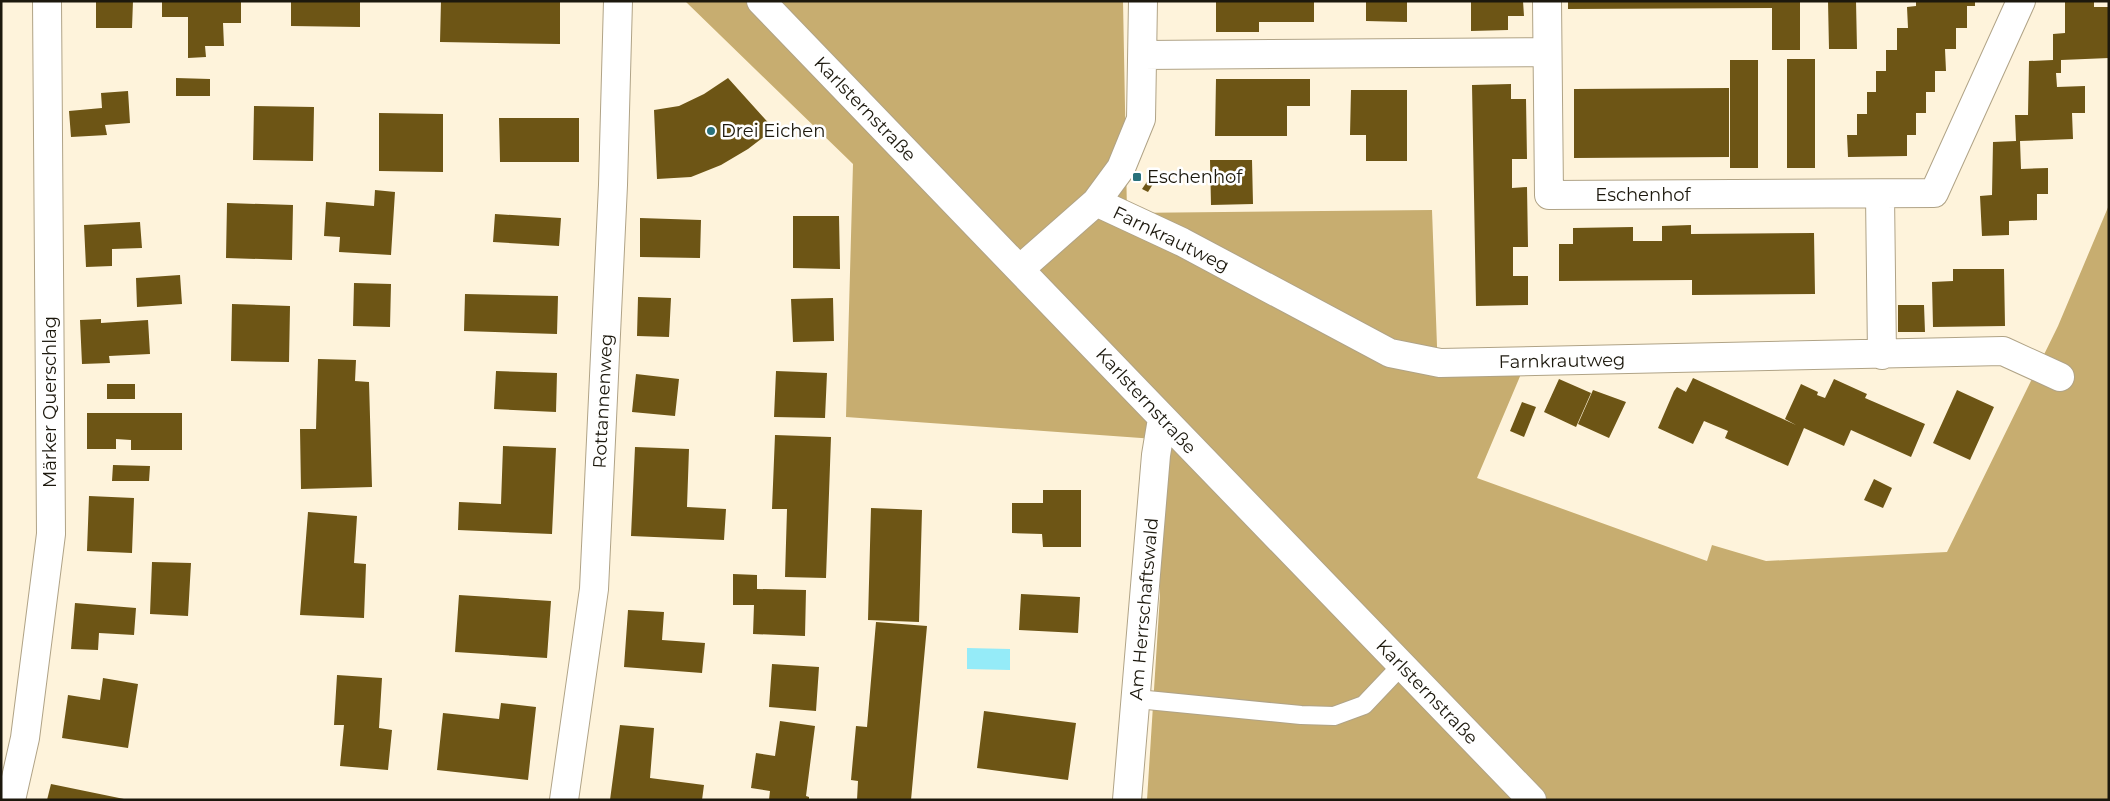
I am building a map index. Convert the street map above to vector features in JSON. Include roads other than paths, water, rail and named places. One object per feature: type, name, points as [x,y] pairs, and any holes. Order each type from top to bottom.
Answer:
[{"type":"street","name":"Märker Querschlag","points":[[11,800],[26,738],[50,534],[47,1]]},
{"type":"street","name":"Rottannenweg","points":[[564,800],[594,589],[613,185],[618,1]]},
{"type":"street","name":"Karlsternstraße","points":[[761,1],[1162,419],[1532,800]]},
{"type":"street","points":[[1020,269],[1096,202],[1121,168],[1140,119],[1143,1]]},
{"type":"street","name":"Eschenhof","points":[[1547,1],[1549,195],[1934,194],[2021,1]]},
{"type":"street","points":[[1143,55],[1547,52]]},
{"type":"street","points":[[1880,194],[1882,355]]},
{"type":"street","name":"Farnkrautweg","points":[[1096,202],[1182,242],[1390,353],[1432,361],[1882,355],[2003,351],[2060,377]]},
{"type":"street","name":"Am Herrschaftswald","points":[[1127,800],[1137,699],[1156,455],[1162,419]]},
{"type":"lane","points":[[1137,699],[1301,715],[1334,716],[1364,705],[1401,666]]},
{"type":"water","points":[[967,648],[1010,649],[1010,670],[967,669]]},
{"type":"place","name":"Drei Eichen","points":[[711,131]]},
{"type":"place","name":"Eschenhof","points":[[1137,177]]}]
